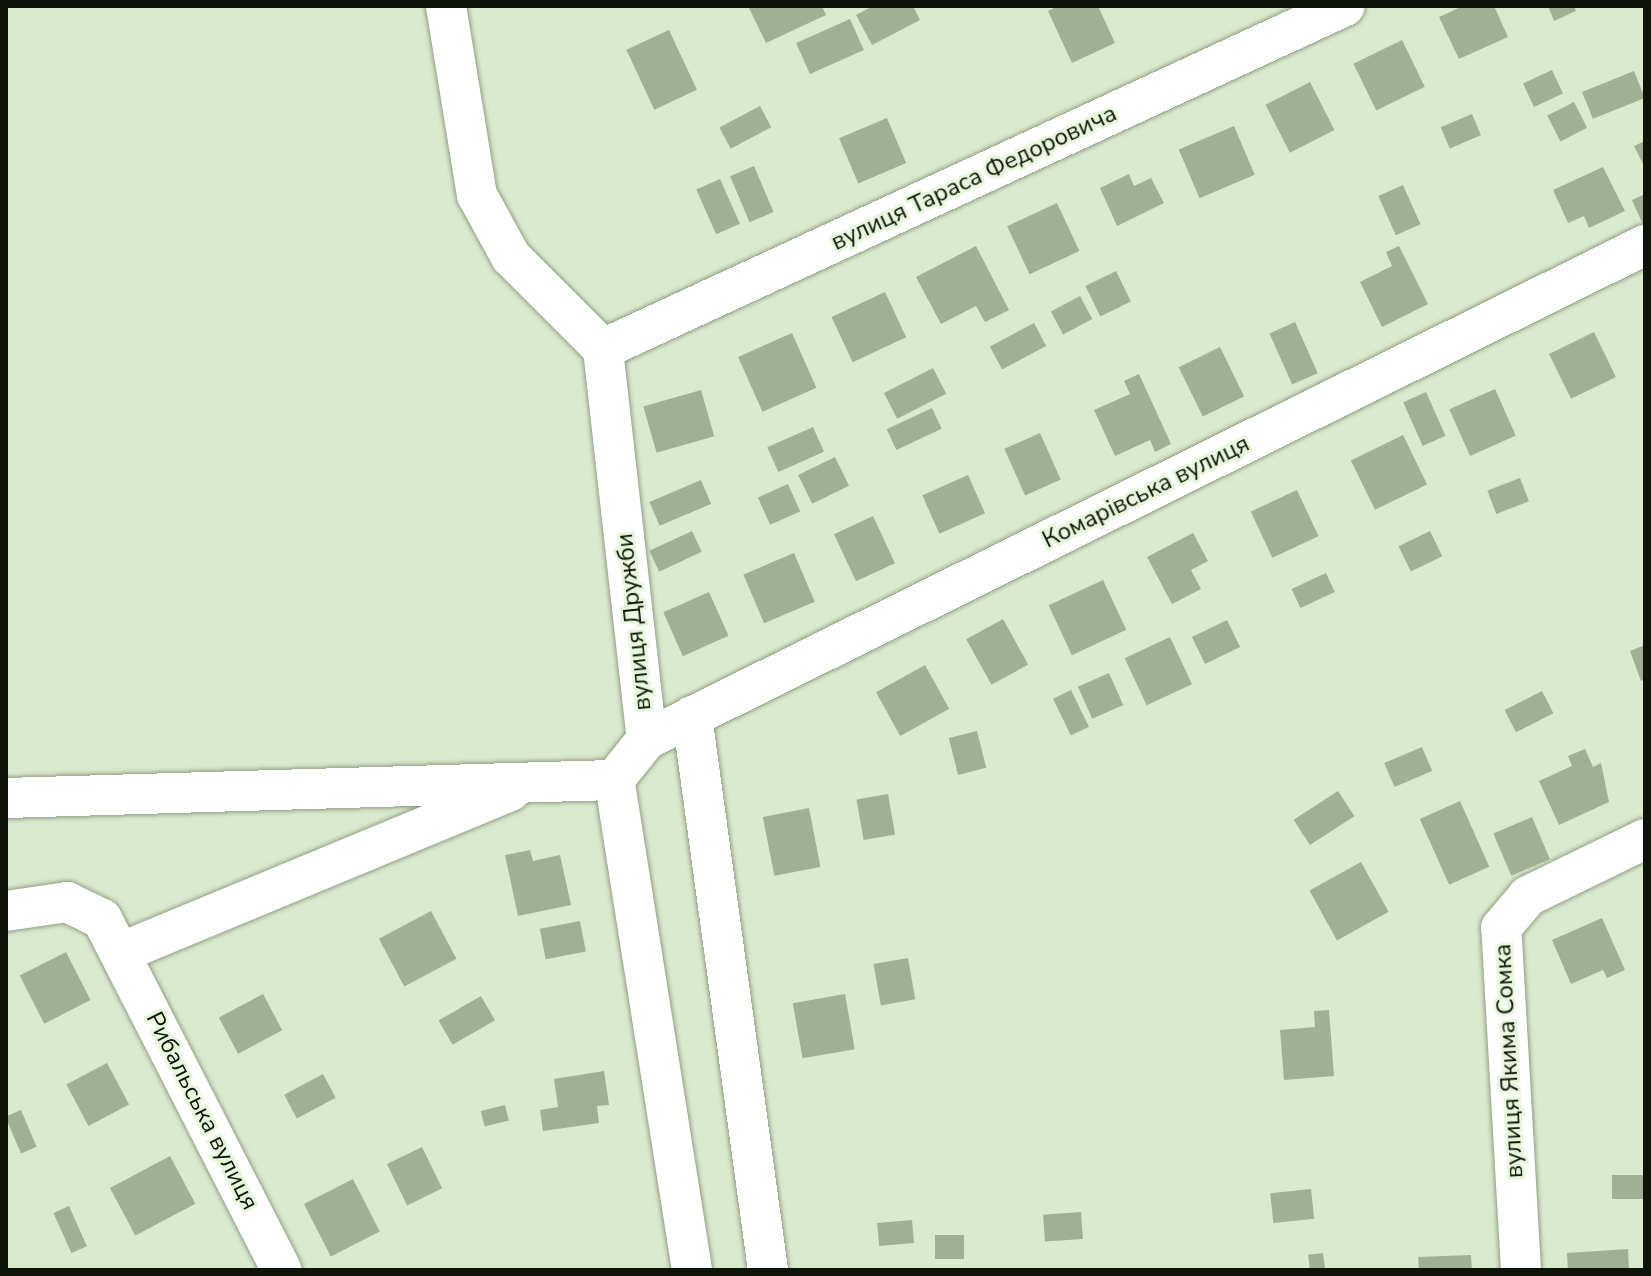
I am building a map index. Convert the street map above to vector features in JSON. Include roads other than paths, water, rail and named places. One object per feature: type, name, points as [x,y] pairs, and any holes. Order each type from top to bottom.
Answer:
[{"type":"street","name":"вулиця Тараса Федоровича","points":[[603,349],[1345,6]]},
{"type":"street","points":[[458,10],[477,195],[511,257],[603,349]]},
{"type":"street","name":"Комарівська вулиця","points":[[647,739],[1645,245]]},
{"type":"street","name":"вулиця Дружби","points":[[603,349],[647,739],[614,780]]},
{"type":"street","name":"вулиця Дружби","points":[[692,716],[768,1270]]},
{"type":"street","points":[[6,798],[614,780],[692,1270]]},
{"type":"street","points":[[122,952],[531,782]]},
{"type":"street","name":"вулиця Якима Сомка","points":[[1521,1270],[1501,928],[1528,896],[1645,839]]},
{"type":"street","name":"Рибальська вулиця","points":[[6,911],[67,902],[85,908],[102,919],[122,952],[282,1270]]}]
